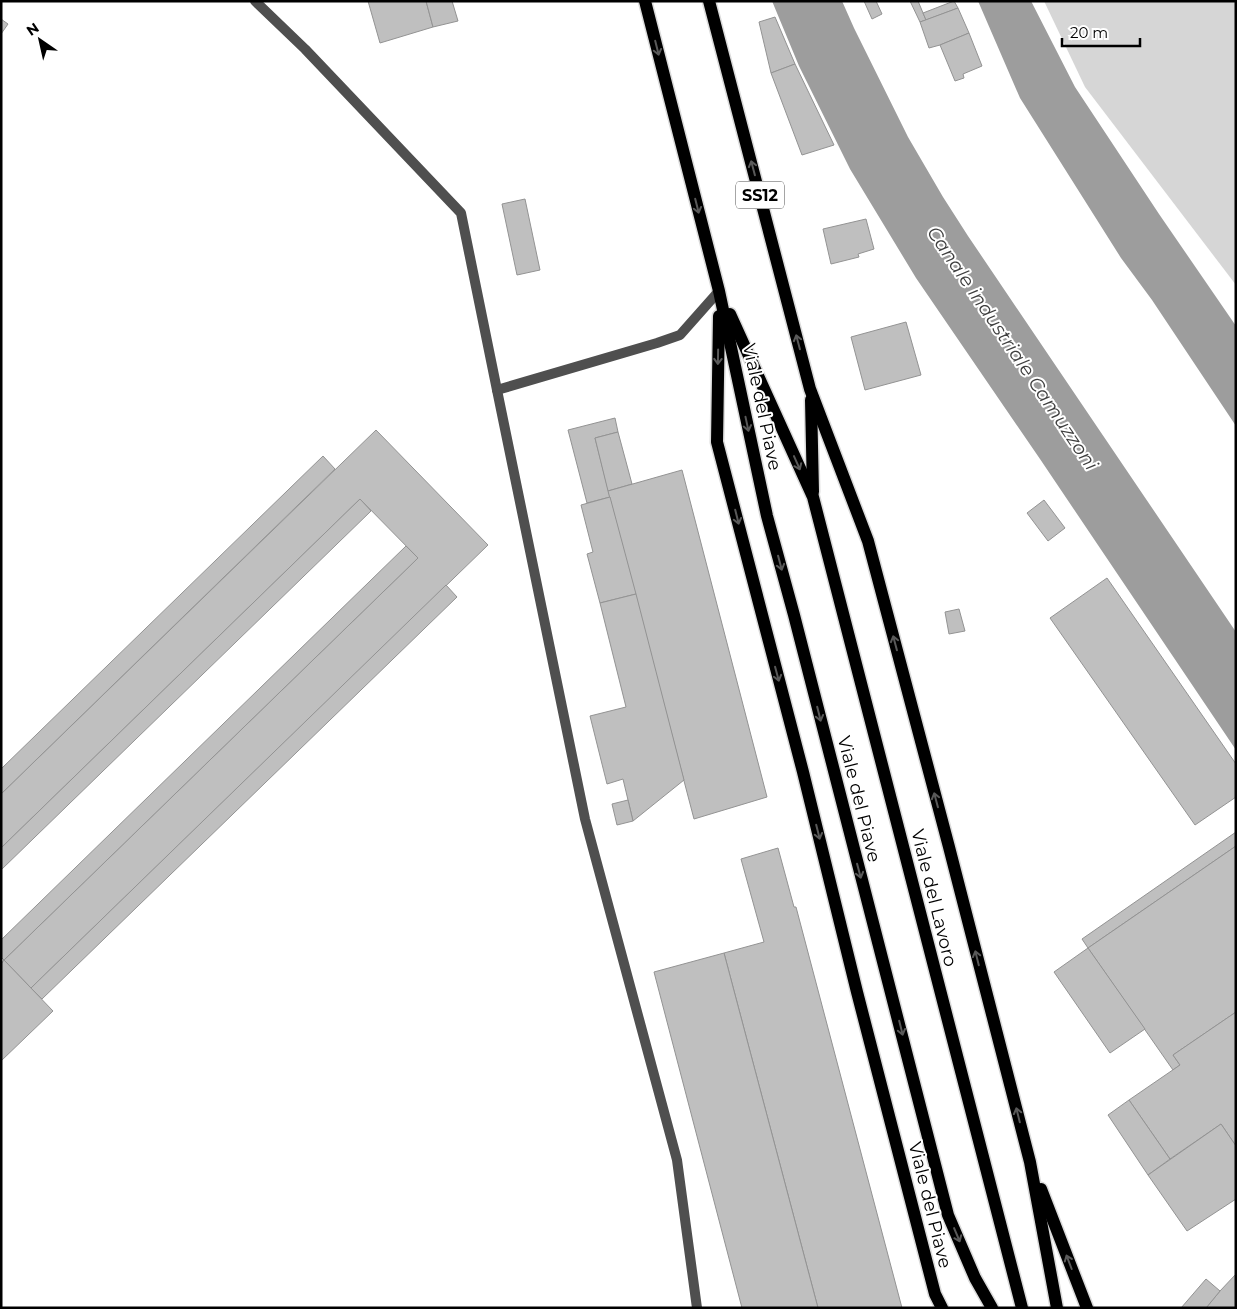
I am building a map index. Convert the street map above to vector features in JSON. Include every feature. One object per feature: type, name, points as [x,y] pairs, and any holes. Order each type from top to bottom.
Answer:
[{"type":"main road","name":"Viale del Piave","points":[[645,1],[719,291],[767,516],[948,1215],[975,1278],[992,1308]]},
{"type":"main road","name":"Viale del Piave","points":[[710,1],[810,389],[868,541],[1030,1162],[1057,1308]]},
{"type":"main road","name":"Viale del Piave","points":[[719,291],[813,497]]},
{"type":"main road","name":"Viale del Piave","points":[[719,291],[717,442],[803,772],[857,992],[935,1294],[942,1308]]},
{"type":"main road","name":"Viale del Piave","points":[[810,389],[813,497]]},
{"type":"main road","name":"Viale del Lavoro","points":[[813,497],[1022,1308]]},
{"type":"main road","name":"Viale del Piave","points":[[1030,1162],[1087,1308]]},
{"type":"lane","points":[[255,1],[305,49],[461,213],[585,819],[677,1160],[697,1308]]},
{"type":"lane","points":[[497,390],[680,335],[719,291]]},
{"type":"shaded area","points":[[1044,1],[1236,1],[1236,285],[1085,87]]},
{"type":"water","name":"Canale industriale Camuzzoni","points":[[772,1],[842,1],[908,137],[943,197],[1236,632],[1236,750],[916,278],[850,169],[799,66]]},
{"type":"water","points":[[978,1],[1031,1],[1075,87],[1236,326],[1236,426],[1152,300],[1121,258],[1020,98]]},
{"type":"building","points":[[368,1],[426,1],[433,27],[380,43]]},
{"type":"building","points":[[426,1],[452,1],[458,21],[433,27]]},
{"type":"building","points":[[864,1],[876,1],[882,14],[872,19]]},
{"type":"building","points":[[910,1],[918,1],[926,20],[920,22]]},
{"type":"building","points":[[954,1],[958,8],[926,20],[923,13]]},
{"type":"building","points":[[958,8],[969,33],[929,48],[920,22]]},
{"type":"building","points":[[775,17],[795,64],[771,73],[759,22]]},
{"type":"building","points":[[1,19],[8,24],[1,34]]},
{"type":"building","points":[[969,33],[982,66],[963,74],[964,78],[955,81],[940,45]]},
{"type":"building","points":[[795,64],[834,145],[802,155],[771,73]]},
{"type":"building","points":[[525,199],[540,270],[517,275],[502,204]]},
{"type":"building","points":[[866,219],[874,249],[858,254],[859,257],[831,264],[823,229]]},
{"type":"building","points":[[906,322],[921,375],[865,390],[851,337]]},
{"type":"building","points":[[615,418],[618,432],[595,438],[610,497],[587,503],[568,430]]},
{"type":"building","points":[[376,430],[488,545],[31,988],[4,960],[418,558],[360,499],[1,848],[1,794]]},
{"type":"building","points":[[618,432],[632,484],[608,491],[595,438]]},
{"type":"building","points":[[323,456],[335,469],[1,794],[1,769]]},
{"type":"building","points":[[682,470],[767,797],[694,819],[608,491]]},
{"type":"building","points":[[610,497],[636,594],[600,603],[587,554],[593,552],[581,505]]},
{"type":"building","points":[[360,499],[371,511],[1,870],[1,848]]},
{"type":"building","points":[[1044,500],[1065,528],[1048,541],[1027,513]]},
{"type":"building","points":[[406,546],[418,558],[4,960],[1,957],[1,940]]},
{"type":"building","points":[[1107,578],[1236,764],[1236,797],[1195,825],[1050,618]]},
{"type":"building","points":[[446,585],[457,597],[42,999],[31,988]]},
{"type":"building","points":[[636,594],[684,780],[633,821],[623,779],[607,784],[590,716],[626,707],[600,603]]},
{"type":"building","points":[[959,609],[965,631],[949,634],[945,612]]},
{"type":"building","points":[[628,800],[633,821],[617,825],[612,804]]},
{"type":"building","points":[[1236,832],[1236,846],[1088,948],[1082,939]]},
{"type":"building","points":[[1236,846],[1236,1012],[1173,1055],[1180,1065],[1173,1070],[1088,948]]},
{"type":"building","points":[[778,848],[794,907],[796,907],[902,1308],[818,1308],[724,953],[764,942],[741,859]]},
{"type":"building","points":[[1088,948],[1145,1029],[1110,1053],[1054,972]]},
{"type":"building","points":[[724,953],[818,1308],[742,1308],[654,972]]},
{"type":"building","points":[[4,960],[53,1011],[1,1061],[1,964]]},
{"type":"building","points":[[1236,1012],[1236,1146],[1221,1124],[1170,1159],[1129,1100],[1180,1065],[1173,1055]]},
{"type":"building","points":[[1129,1100],[1170,1159],[1148,1175],[1108,1115]]},
{"type":"building","points":[[1221,1124],[1236,1146],[1236,1199],[1187,1231],[1148,1175]]},
{"type":"building","points":[[1236,1274],[1236,1308],[1206,1308],[1220,1291]]},
{"type":"building","points":[[1206,1279],[1220,1291],[1206,1308],[1181,1308]]}]
